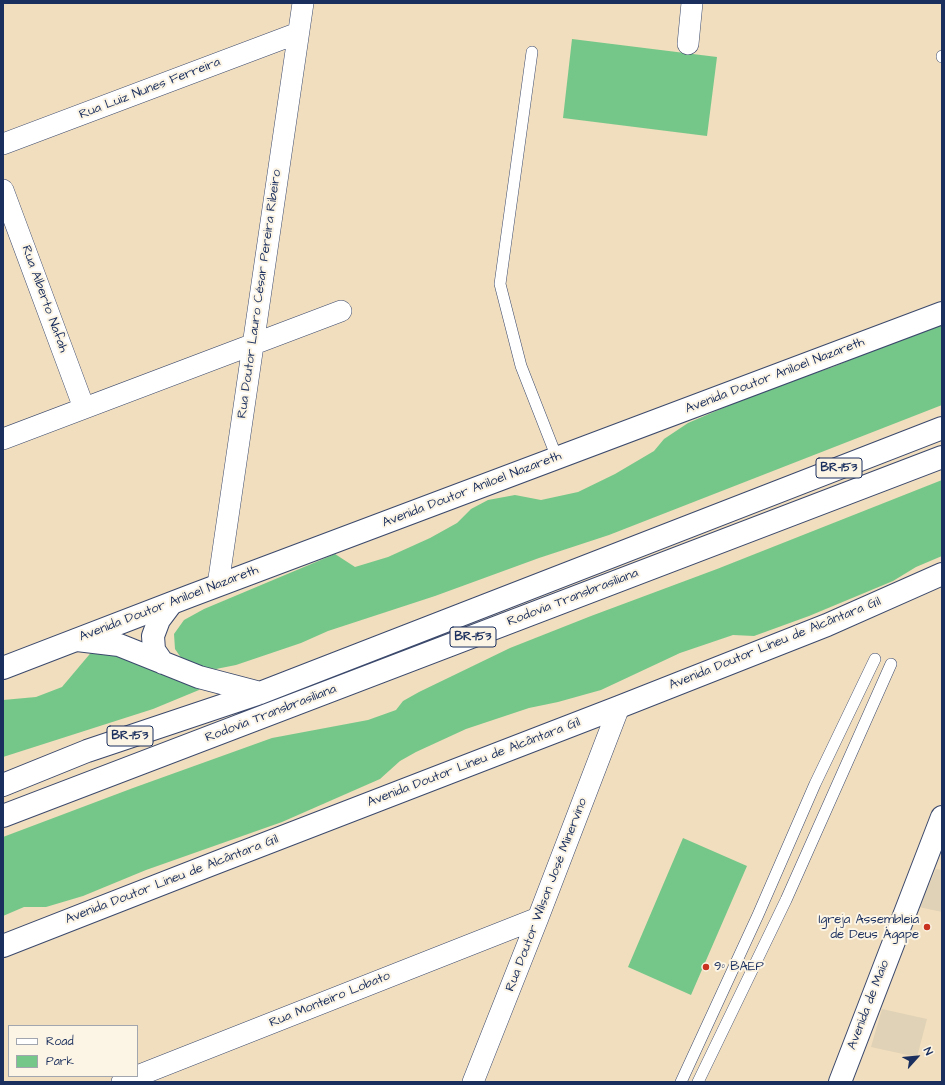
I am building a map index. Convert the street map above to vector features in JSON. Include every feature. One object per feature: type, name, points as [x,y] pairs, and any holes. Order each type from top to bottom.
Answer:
[{"type":"main road","name":"Avenida Doutor Aniloel Nazareth","points":[[3,668],[218,585],[942,313]]},
{"type":"main road","name":"Rodovia Transbrasiliana","points":[[3,785],[88,750],[260,693],[942,428]]},
{"type":"main road","name":"Rodovia Transbrasiliana","points":[[3,816],[942,457]]},
{"type":"main road","name":"Avenida Doutor Lineu de Alcântara Gil","points":[[3,946],[210,864],[619,707],[827,625],[942,574]]},
{"type":"main road","points":[[163,663],[154,650],[153,636],[159,620],[171,604]]},
{"type":"main road","points":[[77,640],[119,645],[199,677],[260,693]]},
{"type":"main road","name":"Avenida de Maio","points":[[840,1082],[942,817]]},
{"type":"street","name":"Rua Doutor Lauro César Pereira Ribeiro","points":[[218,585],[303,3]]},
{"type":"street","points":[[688,44],[692,3]]},
{"type":"street","name":"Rua Luiz Nunes Ferreira","points":[[3,144],[298,33]]},
{"type":"street","name":"Rua Alberto Nafah","points":[[3,190],[84,408]]},
{"type":"street","points":[[3,439],[342,311]]},
{"type":"street","name":"Rua Doutor Wilson José Minervino","points":[[473,1082],[619,707]]},
{"type":"street","name":"Rua Monteiro Lobato","points":[[138,1076],[538,918]]},
{"type":"street","name":"Rua Monteiro Lobato","points":[[122,1082],[135,1077]]},
{"type":"lane","points":[[532,52],[500,284],[521,366],[557,458]]},
{"type":"lane","points":[[681,1082],[758,915],[815,784],[875,659]]},
{"type":"lane","points":[[698,1082],[786,900],[891,664]]},
{"type":"shaded area","points":[[936,869],[942,870],[942,912],[919,907]]},
{"type":"shaded area","points":[[882,1009],[927,1019],[917,1057],[871,1047]]},
{"type":"green space","points":[[572,39],[717,57],[707,136],[563,118]]},
{"type":"green space","points":[[942,322],[942,405],[609,535],[539,558],[435,596],[328,631],[301,643],[236,665],[216,669],[196,667],[184,662],[175,649],[174,634],[184,620],[204,609],[335,554],[355,567],[388,557],[430,538],[457,523],[471,509],[488,500],[515,495],[541,500],[578,492],[615,474],[654,451],[664,439],[688,423],[767,389],[833,367]]},
{"type":"green space","points":[[942,480],[942,556],[916,567],[893,581],[809,616],[754,636],[733,635],[680,653],[601,690],[558,702],[529,708],[466,729],[400,761],[380,779],[282,822],[146,870],[83,896],[46,907],[24,907],[3,916],[3,837],[272,738],[368,720],[396,710],[403,701],[419,692],[510,648],[717,569]]},
{"type":"green space","points":[[108,646],[201,686],[199,690],[153,709],[3,757],[3,700],[36,697],[62,687],[94,649]]},
{"type":"green space","points":[[683,838],[747,866],[691,995],[628,967]]},
{"type":"place","name":"Igreja Assembleia de Deus Ágape","points":[[927,927]]},
{"type":"place","name":"9º BAEP","points":[[706,967]]}]
